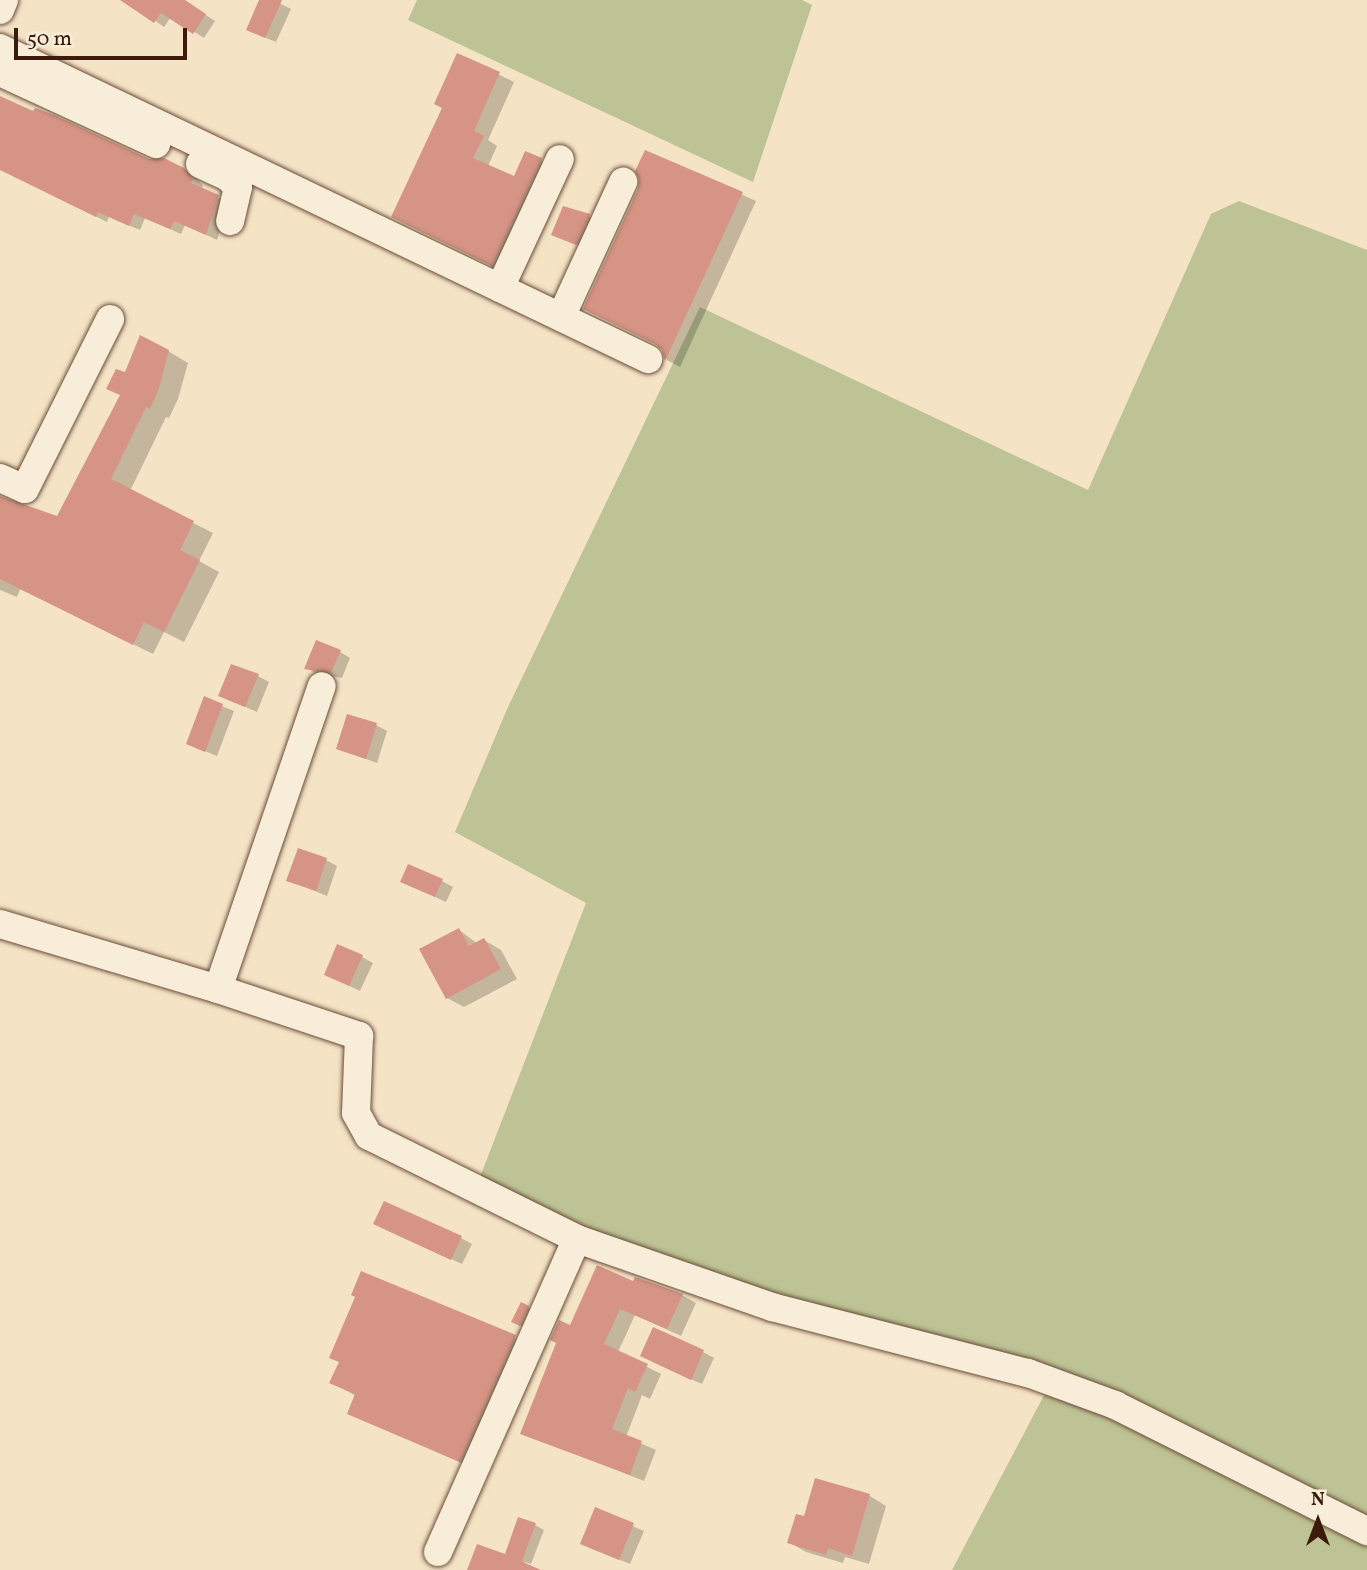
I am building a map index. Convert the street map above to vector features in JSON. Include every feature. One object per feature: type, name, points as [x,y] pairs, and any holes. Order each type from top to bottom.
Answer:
[{"type":"street","points":[[0,10],[4,0]]},
{"type":"street","points":[[0,48],[649,359]]},
{"type":"street","points":[[0,72],[228,177],[238,187],[239,194],[230,221]]},
{"type":"street","points":[[499,288],[560,159]]},
{"type":"street","points":[[562,317],[624,183]]},
{"type":"street","points":[[0,478],[25,489],[110,319]]},
{"type":"street","points":[[218,989],[322,686]]},
{"type":"street","points":[[0,924],[218,989],[359,1036],[356,1113],[369,1136],[577,1239],[772,1307],[1028,1373],[1115,1405],[1367,1531]]},
{"type":"street","points":[[438,1552],[577,1239]]},
{"type":"green space","points":[[417,0],[802,0],[812,5],[753,182],[408,20]]},
{"type":"green space","points":[[1239,201],[1367,250],[1367,1570],[952,1570],[1051,1382],[772,1307],[475,1190],[586,903],[455,832],[508,707],[700,307],[1088,490],[1211,214]]},
{"type":"building","points":[[120,0],[185,0],[206,14],[193,34],[161,13],[154,23]]},
{"type":"building","points":[[259,0],[282,0],[265,38],[246,30]]},
{"type":"building","points":[[457,53],[500,72],[474,131],[484,136],[473,158],[514,176],[525,151],[542,158],[492,266],[391,217],[442,108],[434,104]]},
{"type":"building","points":[[0,96],[33,111],[35,108],[54,115],[149,159],[164,158],[184,168],[193,179],[191,183],[219,195],[206,235],[174,221],[170,229],[134,214],[129,226],[98,212],[96,217],[0,170]]},
{"type":"building","points":[[645,150],[743,192],[665,361],[662,350],[655,344],[583,309],[638,189],[639,180],[635,171]]},
{"type":"building","points":[[563,206],[590,214],[576,245],[551,235]]},
{"type":"building","points":[[140,335],[169,350],[159,388],[150,409],[146,407],[111,479],[194,521],[180,550],[200,560],[164,632],[144,622],[133,645],[0,579],[0,496],[57,516],[120,395],[106,389],[116,369],[125,372]]},
{"type":"building","points":[[316,640],[341,650],[331,673],[304,669]]},
{"type":"building","points":[[231,664],[259,674],[245,707],[218,696]]},
{"type":"building","points":[[204,696],[223,704],[205,752],[186,744]]},
{"type":"building","points":[[347,714],[377,723],[366,759],[336,749]]},
{"type":"building","points":[[298,848],[327,858],[316,891],[286,881]]},
{"type":"building","points":[[408,864],[443,879],[435,897],[400,882]]},
{"type":"building","points":[[459,928],[469,946],[484,938],[501,969],[446,999],[419,949]]},
{"type":"building","points":[[337,944],[363,955],[349,986],[324,975]]},
{"type":"building","points":[[384,1201],[462,1236],[451,1260],[373,1224]]},
{"type":"building","points":[[597,1265],[633,1281],[635,1277],[683,1294],[667,1329],[620,1309],[604,1344],[648,1364],[635,1392],[628,1388],[612,1429],[642,1441],[630,1475],[520,1434],[556,1343],[550,1340],[559,1320],[570,1325]]},
{"type":"building","points":[[361,1271],[516,1335],[460,1462],[347,1414],[355,1394],[329,1383],[339,1362],[329,1358],[355,1297],[351,1295]]},
{"type":"building","points":[[521,1302],[529,1306],[520,1326],[511,1322]]},
{"type":"building","points":[[653,1327],[704,1350],[691,1380],[640,1356]]},
{"type":"building","points":[[815,1478],[870,1494],[852,1556],[828,1548],[826,1555],[787,1543],[796,1514],[804,1516]]},
{"type":"building","points":[[595,1507],[634,1523],[619,1560],[580,1544]]},
{"type":"building","points":[[518,1517],[536,1523],[522,1561],[516,1559],[541,1570],[467,1570],[477,1544],[505,1554]]}]
